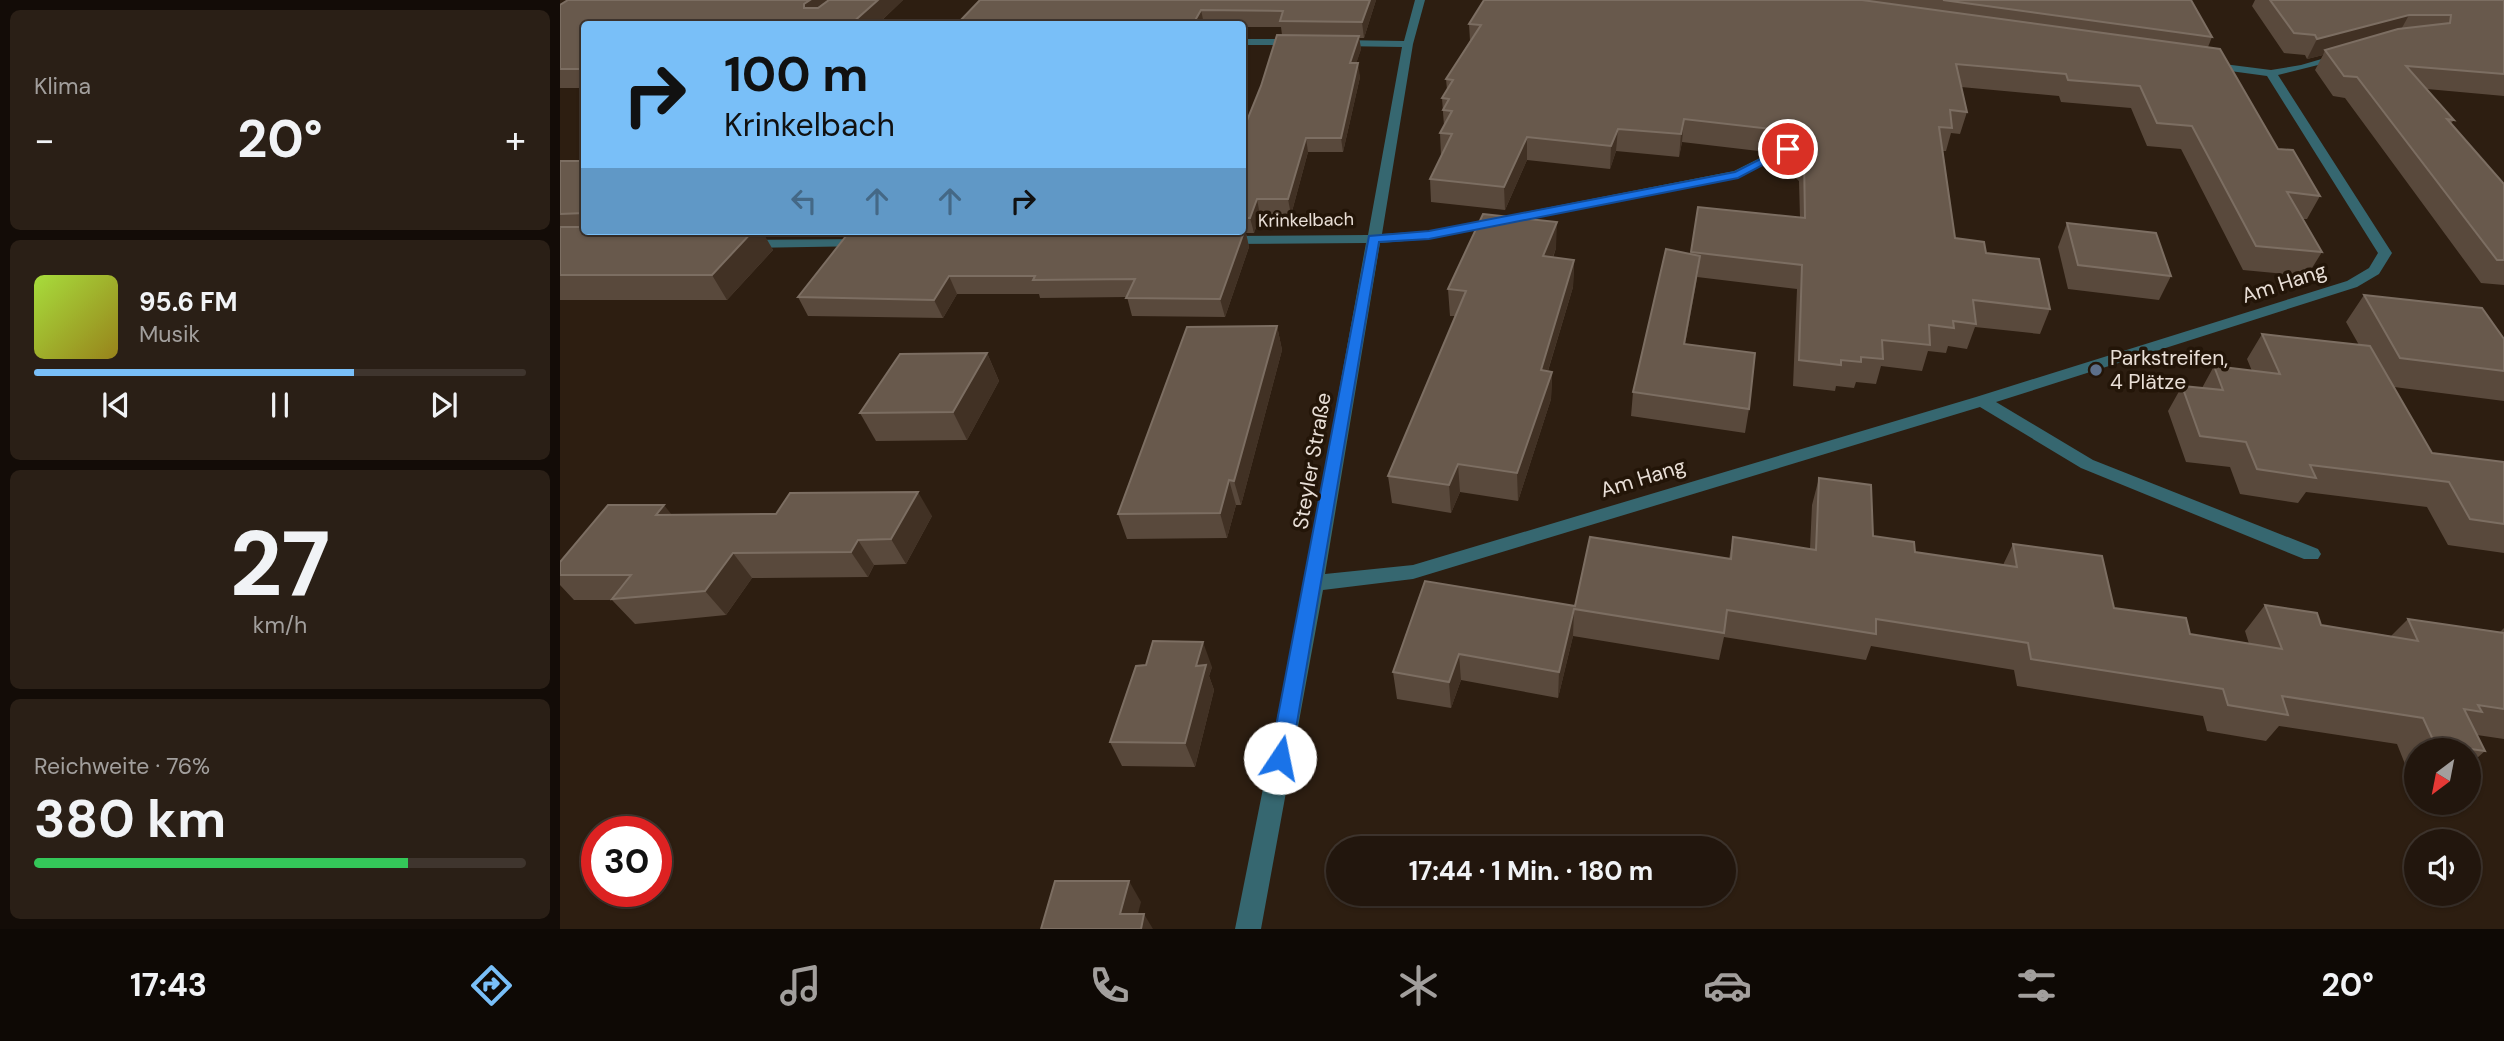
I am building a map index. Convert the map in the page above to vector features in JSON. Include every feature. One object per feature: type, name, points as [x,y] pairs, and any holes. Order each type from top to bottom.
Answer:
[{"type":"street","name":"Steyler Straße","points":[[1248,929],[1314,583],[1408,44],[1420,0]]},
{"type":"street","points":[[1246,42],[1311,43]]},
{"type":"street","points":[[1325,43],[1408,44]]},
{"type":"street","points":[[2193,63],[2272,73],[2302,68],[2350,54]]},
{"type":"street","name":"Am Hang","points":[[1314,583],[1413,572],[1982,401],[2352,284],[2374,271],[2385,253],[2272,73]]},
{"type":"street","name":"Krinkelbach","points":[[1210,240],[1373,239],[1429,235],[1738,174],[1788,149]]},
{"type":"street","points":[[727,244],[881,243]]},
{"type":"street","points":[[1982,401],[2087,464],[2311,554]]},
{"type":"building","points":[[568,0],[810,0],[804,4],[804,8],[818,8],[829,0],[878,0],[854,21],[581,21],[581,69],[560,69],[560,5]]},
{"type":"building","points":[[980,0],[1370,0],[1362,22],[1280,21],[1283,11],[1201,10],[1195,21],[960,21]]},
{"type":"building","points":[[1484,0],[1862,0],[2220,49],[2278,149],[2293,150],[2320,196],[2287,192],[2322,252],[2256,246],[2192,126],[2157,123],[2140,86],[2068,80],[2066,74],[1956,64],[1967,112],[1950,110],[1952,128],[1939,127],[1955,238],[1984,242],[1986,253],[2039,259],[2050,309],[1973,300],[1976,324],[1953,321],[1954,328],[1929,325],[1930,345],[1882,340],[1883,359],[1861,357],[1861,362],[1841,360],[1841,365],[1799,360],[1802,265],[1691,252],[1698,207],[1805,218],[1804,158],[1781,138],[1799,128],[1799,124],[1787,121],[1771,129],[1684,119],[1681,134],[1618,129],[1611,146],[1527,137],[1504,187],[1430,179],[1452,134],[1440,133],[1452,111],[1443,110],[1449,99],[1442,98],[1453,80],[1446,79],[1481,25],[1469,24]]},
{"type":"building","points":[[1943,0],[2191,0],[2212,37]]},
{"type":"building","points":[[2270,0],[2504,0],[2504,74],[2406,66],[2454,120],[2447,119],[2504,184],[2504,260],[2497,260],[2357,77],[2344,76],[2325,50],[2398,29],[2450,23],[2451,15],[2409,15],[2317,39],[2315,35],[2294,33]]},
{"type":"building","points":[[1277,35],[1359,36],[1350,63],[1358,63],[1341,138],[1306,138],[1288,199],[1257,199],[1250,218],[1246,218],[1246,123]]},
{"type":"building","points":[[560,161],[581,161],[581,213],[560,214]]},
{"type":"building","points":[[1483,214],[1557,222],[1543,256],[1574,260],[1541,370],[1552,372],[1517,473],[1458,464],[1449,485],[1388,476],[1466,291],[1448,289]]},
{"type":"building","points":[[2067,223],[2156,233],[2171,276],[2078,265]]},
{"type":"building","points":[[560,227],[581,227],[581,235],[749,235],[712,275],[560,275]]},
{"type":"building","points":[[847,235],[1243,235],[1220,299],[1126,298],[1135,279],[1033,280],[1035,276],[949,276],[934,300],[798,297]]},
{"type":"building","points":[[1666,249],[1700,256],[1684,344],[1755,353],[1749,409],[1633,392]]},
{"type":"building","points":[[2364,295],[2482,308],[2504,339],[2504,371],[2400,358]]},
{"type":"building","points":[[1277,326],[1234,481],[1229,480],[1220,513],[1118,514],[1187,327]]},
{"type":"building","points":[[2262,334],[2370,346],[2432,453],[2504,462],[2504,524],[2470,519],[2449,482],[2310,465],[2316,478],[2257,469],[2246,442],[2200,436],[2182,386],[2223,390],[2214,366],[2280,374]]},
{"type":"building","points":[[987,353],[953,412],[860,413],[900,354]]},
{"type":"building","points":[[1819,478],[1871,485],[1873,536],[1914,542],[1915,552],[2017,567],[2013,544],[2102,556],[2114,608],[2186,618],[2190,634],[2282,649],[2265,605],[2317,613],[2321,625],[2418,641],[2408,619],[2504,633],[2504,709],[2478,705],[2482,712],[2464,709],[2478,738],[2432,738],[2423,718],[2282,696],[2288,715],[2228,705],[2223,689],[2031,659],[2028,643],[1876,619],[1876,634],[1727,610],[1724,633],[1574,609],[1559,672],[1459,654],[1449,682],[1393,672],[1425,581],[1575,606],[1590,537],[1731,559],[1733,537],[1816,550]]},
{"type":"building","points":[[918,492],[891,539],[858,540],[851,552],[733,553],[705,591],[612,599],[631,575],[560,575],[560,562],[608,505],[664,505],[656,515],[776,514],[790,493]]},
{"type":"building","points":[[1153,641],[1203,642],[1196,666],[1206,665],[1185,743],[1110,742],[1136,666],[1146,665]]},
{"type":"building","points":[[1055,881],[1129,881],[1120,914],[1144,914],[1141,929],[1041,929]]},
{"type":"place","name":"Parkstreifen, 4 Plätze","points":[[2096,370]]},
{"type":"route","points":[[1280,758],[1314,583],[1373,239],[1429,235],[1738,174],[1788,149]]}]
